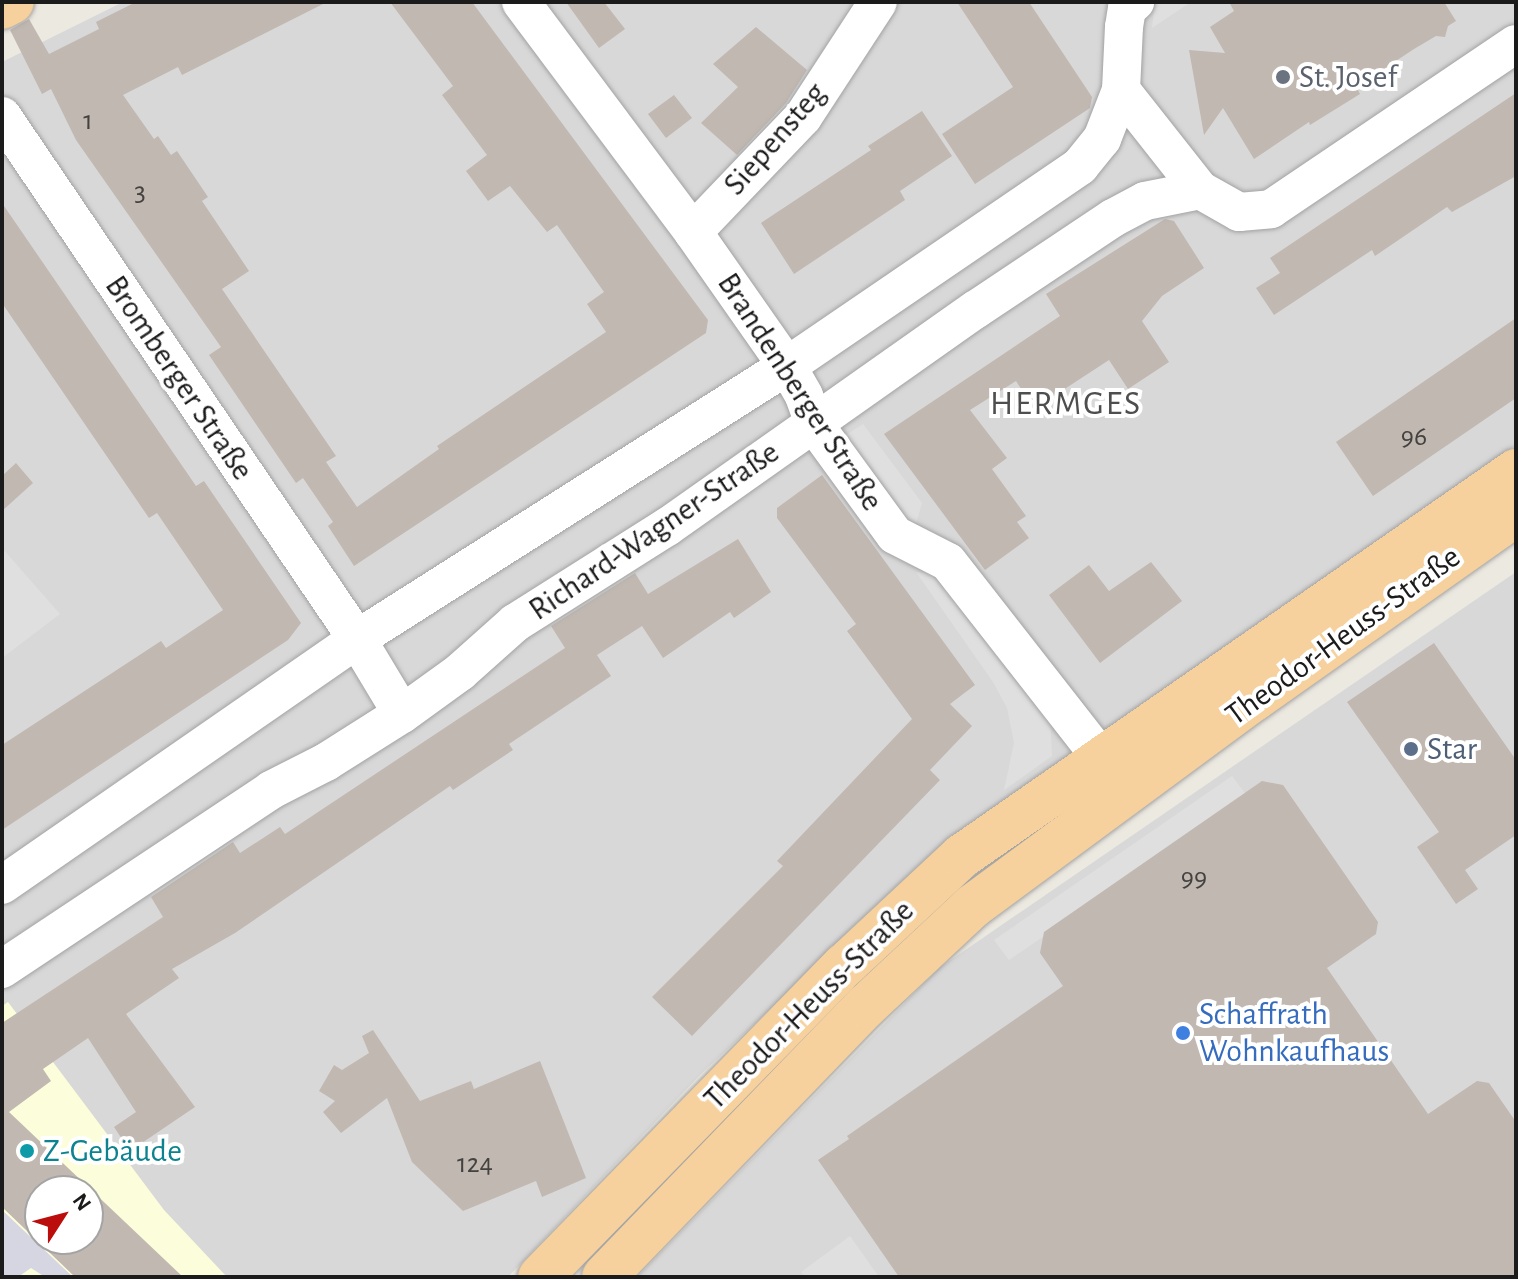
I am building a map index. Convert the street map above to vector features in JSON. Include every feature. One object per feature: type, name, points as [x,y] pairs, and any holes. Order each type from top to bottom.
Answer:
[{"type":"main road","points":[[2,7],[12,2]]},
{"type":"main road","name":"Theodor-Heuss-Straße","points":[[540,1277],[845,965],[962,856],[1516,471]]},
{"type":"main road","name":"Theodor-Heuss-Straße","points":[[604,1277],[866,1006],[973,906],[1054,843],[1516,514]]},
{"type":"street","name":"Brandenberger Straße","points":[[521,2],[693,232],[787,366],[804,396],[814,424],[895,535],[948,562],[1102,759]]},
{"type":"street","name":"Siepensteg","points":[[693,232],[803,117],[878,2]]},
{"type":"street","name":"Richard-Wagner-Straße","points":[[2,885],[357,639],[787,366],[1080,166],[1102,139],[1121,90],[1124,27],[1127,9],[1135,2]]},
{"type":"street","points":[[1121,90],[1200,190],[1239,212],[1271,209],[1516,44]]},
{"type":"street","name":"Bromberger Straße","points":[[2,116],[357,639]]},
{"type":"street","name":"Richard-Wagner-Straße","points":[[2,969],[271,790],[326,762],[402,714],[460,672],[515,623],[667,527],[975,310],[1113,218],[1145,201],[1200,190]]},
{"type":"street","points":[[357,639],[402,714]]},
{"type":"street","name":"Theodor-Heuss-Straße","points":[[1054,843],[1102,759]]},
{"type":"shaded area","points":[[123,2],[1516,2],[1516,445],[924,864],[699,1076],[508,1277],[2,1277],[2,62]]},
{"type":"shaded area","points":[[1155,2],[1191,2],[1152,28]]},
{"type":"shaded area","points":[[863,424],[922,503],[916,524],[902,520],[843,437]]},
{"type":"shaded area","points":[[2,548],[60,614],[2,658]]},
{"type":"shaded area","points":[[916,572],[948,576],[1050,713],[1052,756],[1004,790],[1014,743],[1007,708],[993,682]]},
{"type":"shaded area","name":"Schaffrath Wohnkaufhaus","points":[[1516,572],[1516,1277],[637,1277],[939,968]]},
{"type":"shaded area","points":[[1232,776],[1248,797],[1009,960],[994,940]]},
{"type":"shaded area","points":[[8,1002],[164,1210],[227,1277],[2,1277],[2,1006]]},
{"type":"shaded area","points":[[2,1210],[24,1231],[24,1255],[50,1255],[73,1277],[45,1277],[31,1268],[18,1277],[2,1277]]},
{"type":"shaded area","points":[[850,1236],[879,1277],[805,1277],[801,1272]]},
{"type":"building","points":[[136,2],[327,2],[182,75],[178,67],[123,95],[154,139],[158,136],[171,155],[177,151],[208,197],[202,201],[249,271],[222,289],[336,456],[326,462],[357,507],[439,449],[437,446],[606,332],[587,304],[604,292],[557,225],[547,232],[510,186],[488,201],[466,171],[487,155],[442,95],[453,86],[390,2],[472,2],[708,320],[706,333],[354,566],[328,526],[333,522],[303,478],[296,483],[209,355],[221,347],[76,140],[51,89],[42,94],[10,30],[29,19],[49,54],[99,29],[96,22]]},
{"type":"building","points":[[566,2],[604,2],[625,29],[599,48]]},
{"type":"building","points":[[957,2],[1029,2],[1092,97],[1090,108],[975,184],[942,134],[1013,87]]},
{"type":"building","name":"St. Josef","points":[[1229,2],[1444,2],[1456,21],[1448,26],[1445,37],[1436,36],[1414,49],[1361,84],[1357,88],[1360,94],[1310,125],[1309,122],[1254,159],[1223,108],[1204,135],[1189,50],[1225,53],[1210,27],[1234,11]]},
{"type":"building","points":[[756,27],[807,70],[786,103],[737,155],[701,123],[738,87],[713,64]]},
{"type":"building","points":[[1516,93],[1516,176],[1452,212],[1447,207],[1375,256],[1372,250],[1274,315],[1256,288],[1280,273],[1270,258]]},
{"type":"building","points":[[674,95],[692,118],[666,138],[648,114]]},
{"type":"building","points":[[922,111],[952,156],[900,191],[905,200],[794,274],[761,223],[871,150],[868,146]]},
{"type":"building","points":[[2,203],[196,486],[204,481],[301,623],[288,640],[2,830],[2,745],[161,641],[166,648],[223,610],[157,513],[149,518],[2,303]]},
{"type":"building","points":[[1165,219],[1174,221],[1204,268],[1162,296],[1142,321],[1169,362],[1128,389],[1109,360],[1034,409],[1016,381],[970,410],[1007,458],[992,469],[1026,516],[1017,522],[1029,538],[985,570],[884,434],[1060,316],[1046,294]]},
{"type":"building","points":[[1516,318],[1516,398],[1373,496],[1336,442]]},
{"type":"building","points":[[16,463],[33,483],[2,511],[2,476]]},
{"type":"building","points":[[822,475],[975,685],[950,704],[972,726],[930,770],[940,780],[692,1036],[652,997],[783,866],[777,861],[912,719],[847,631],[856,624],[777,518],[777,508]]},
{"type":"building","points":[[738,539],[771,592],[734,618],[730,612],[663,658],[642,626],[597,655],[611,676],[509,744],[513,750],[453,790],[450,786],[235,933],[172,969],[179,978],[126,1014],[195,1107],[130,1151],[114,1127],[136,1112],[88,1038],[43,1069],[51,1081],[9,1112],[75,1175],[24,1175],[24,1228],[2,1207],[2,1023],[163,917],[151,897],[233,842],[240,853],[280,827],[285,834],[565,648],[551,626],[635,573],[648,594]]},
{"type":"building","points":[[1151,562],[1182,601],[1100,663],[1049,595],[1089,565],[1109,591]]},
{"type":"building","points":[[1434,643],[1516,760],[1516,835],[1465,870],[1478,889],[1456,904],[1417,847],[1439,832],[1347,702]]},
{"type":"building","name":"Schaffrath Wohnkaufhaus","points":[[1262,781],[1283,785],[1378,922],[1376,934],[1327,968],[1428,1114],[1477,1081],[1489,1083],[1516,1122],[1516,1277],[899,1277],[818,1160],[849,1139],[847,1136],[1063,986],[1040,953],[1044,932]]},
{"type":"building","points":[[373,1030],[420,1101],[471,1081],[474,1089],[540,1061],[586,1178],[542,1197],[536,1181],[463,1211],[412,1162],[387,1098],[341,1133],[323,1112],[335,1101],[319,1091],[334,1065],[342,1070],[369,1053],[362,1036]]},
{"type":"building","points":[[104,1202],[183,1277],[75,1277],[52,1255],[104,1255]]},
{"type":"place","name":"St. Josef","points":[[1283,77]]},
{"type":"place","name":"Star","points":[[1411,749]]},
{"type":"place","name":"Schaffrath Wohnkaufhaus","points":[[1183,1033]]},
{"type":"place","name":"Z-Gebäude","points":[[27,1151]]},
{"type":"district","name":"HERMGES","points":[[1066,405]]}]
